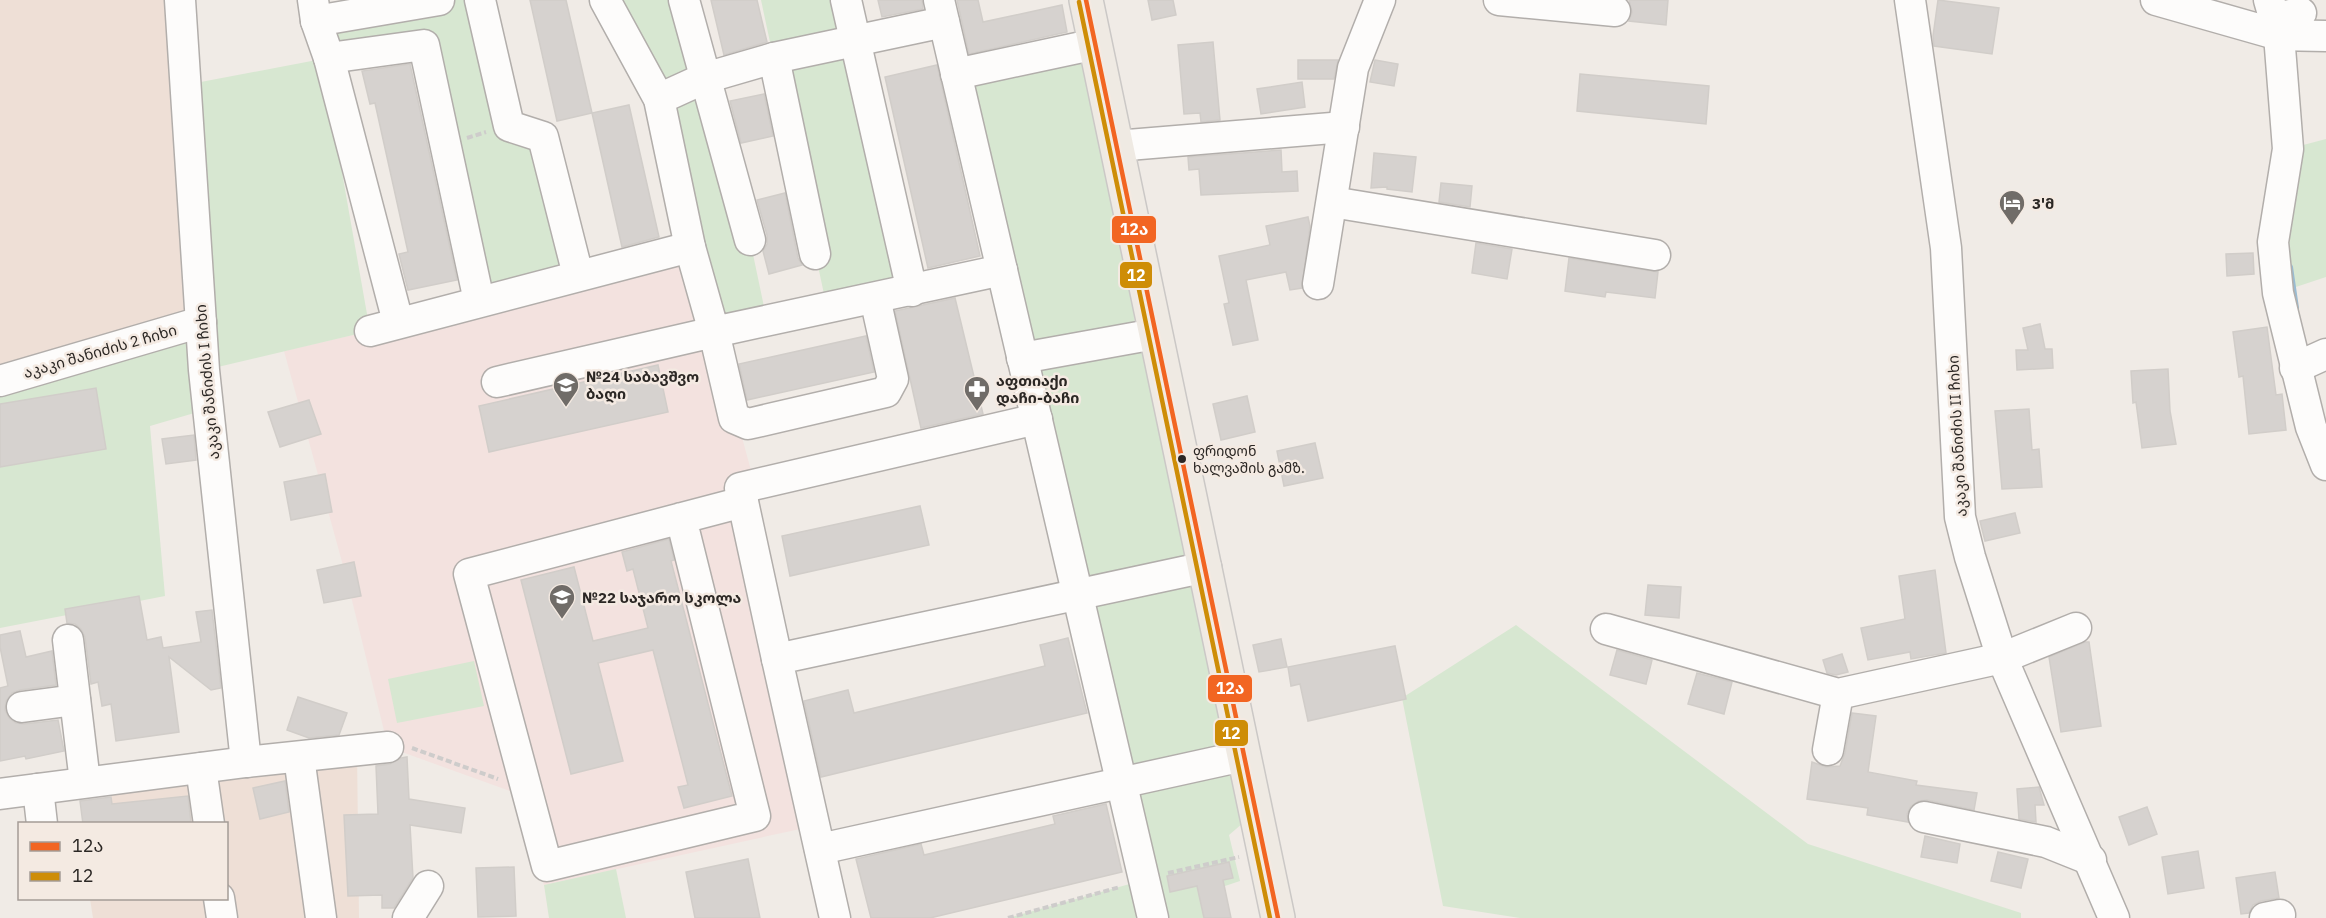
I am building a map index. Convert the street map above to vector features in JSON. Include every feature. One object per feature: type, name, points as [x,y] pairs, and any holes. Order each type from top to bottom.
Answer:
[{"type":"main road","points":[[1086,0],[1183,473],[1206,567],[1278,918]]},
{"type":"street","name":"აკაკი შანიძის I ჩიხი","points":[[180,0],[204,370],[246,762]]},
{"type":"street","points":[[398,322],[315,10],[439,0]]},
{"type":"street","points":[[480,0],[509,126],[543,137],[578,275]]},
{"type":"street","points":[[605,0],[659,99],[690,247],[714,332],[734,418],[748,424],[886,392],[892,386],[893,379],[875,298]]},
{"type":"street","points":[[684,0],[750,240]]},
{"type":"street","points":[[846,0],[912,291]]},
{"type":"street","points":[[1318,284],[1353,68],[1380,0]]},
{"type":"street","points":[[1499,0],[1616,11]]},
{"type":"street","name":"აკაკი შანიძის II ჩიხი","points":[[1910,0],[1946,248],[1960,517],[1970,557],[2002,658],[2091,860],[2114,918]]},
{"type":"street","points":[[2156,0],[2281,16],[2324,38]]},
{"type":"street","points":[[659,99],[705,78],[774,58],[856,40],[942,11],[1153,918]]},
{"type":"street","points":[[2281,16],[2288,149],[2273,242],[2278,293],[2311,427],[2326,465]]},
{"type":"street","points":[[956,74],[1096,44]]},
{"type":"street","points":[[329,58],[424,45],[480,301]]},
{"type":"street","points":[[774,58],[815,254]]},
{"type":"street","points":[[1116,146],[1344,127]]},
{"type":"street","points":[[1332,202],[1655,255]]},
{"type":"street","points":[[370,331],[690,247]]},
{"type":"street","points":[[497,382],[714,332],[1002,270]]},
{"type":"street","name":"აკაკი შანიძის 2 ჩიხი","points":[[0,381],[201,322]]},
{"type":"street","points":[[1022,358],[1155,334]]},
{"type":"street","points":[[2295,368],[2326,354]]},
{"type":"street","points":[[835,918],[740,488],[1037,419]]},
{"type":"street","points":[[681,518],[755,816],[547,867],[469,574],[681,518],[743,502]]},
{"type":"street","points":[[777,659],[1206,567]]},
{"type":"street","points":[[1606,629],[1838,694],[2002,658],[2076,628]]},
{"type":"street","points":[[68,640],[85,782]]},
{"type":"street","points":[[1827,750],[1838,694]]},
{"type":"street","points":[[22,707],[75,700]]},
{"type":"street","points":[[0,794],[246,762],[388,747]]},
{"type":"street","points":[[299,756],[321,918]]},
{"type":"street","points":[[820,849],[1243,756]]},
{"type":"street","points":[[201,768],[209,822]]},
{"type":"street","points":[[38,789],[42,822]]},
{"type":"street","points":[[1924,817],[2046,842],[2091,860]]},
{"type":"street","points":[[408,918],[428,886]]},
{"type":"street","points":[[219,900],[222,918]]},
{"type":"path","points":[[446,143],[509,126]]},
{"type":"path","points":[[388,747],[411,748],[526,790]]},
{"type":"path","points":[[1008,918],[1187,868],[1264,851]]},
{"type":"shaded area","points":[[0,0],[180,0],[201,322],[0,381]]},
{"type":"shaded area","name":"№22 საჯარო სკოლა","points":[[690,247],[755,485],[814,826],[544,885],[518,794],[388,747],[347,580],[284,351],[370,331]]},
{"type":"shaded area","points":[[357,750],[359,918],[93,918],[90,900],[228,900],[228,822],[115,822],[109,780]]},
{"type":"green space","points":[[439,0],[480,0],[509,126],[543,137],[578,275],[479,301],[424,45],[329,58],[316,21]]},
{"type":"green space","points":[[605,0],[684,0],[750,240],[767,321],[714,332],[659,99]]},
{"type":"green space","points":[[761,0],[846,0],[912,291],[827,308]]},
{"type":"green space","points":[[1078,48],[1134,313],[1136,338],[1146,359],[1184,548],[1184,572],[1193,586],[1243,823],[1229,835],[1240,881],[1204,893],[1209,918],[1008,918],[1144,880],[956,74]]},
{"type":"green space","points":[[322,59],[370,331],[205,370],[208,409],[150,426],[165,596],[0,628],[0,381],[201,322],[185,85]]},
{"type":"green space","points":[[2326,139],[2326,277],[2278,293],[2288,149]]},
{"type":"green space","points":[[1516,625],[1808,844],[2021,913],[2021,918],[1520,918],[1443,906],[1402,698]]},
{"type":"green space","points":[[474,661],[484,706],[397,723],[388,679]]},
{"type":"green space","points":[[616,869],[626,918],[549,918],[544,885]]},
{"type":"building","points":[[530,0],[566,0],[592,113],[557,121]]},
{"type":"building","points":[[711,0],[757,0],[767,42],[724,55]]},
{"type":"building","points":[[878,0],[922,0],[923,9],[882,17]]},
{"type":"building","points":[[957,0],[978,0],[983,22],[1062,5],[1067,32],[969,54]]},
{"type":"building","points":[[1148,0],[1173,0],[1176,15],[1152,20]]},
{"type":"building","points":[[1629,0],[1668,0],[1666,25],[1629,21],[1632,12]]},
{"type":"building","points":[[1938,0],[1999,8],[1992,54],[1934,46],[1933,36]]},
{"type":"building","points":[[1213,42],[1220,120],[1201,122],[1200,113],[1184,114],[1178,45]]},
{"type":"building","points":[[1298,60],[1338,60],[1334,79],[1298,79]]},
{"type":"building","points":[[1375,60],[1398,64],[1394,86],[1370,82]]},
{"type":"building","points":[[410,64],[457,280],[408,290],[399,254],[408,252],[375,103],[370,104],[362,71]]},
{"type":"building","points":[[937,65],[980,256],[928,268],[885,77]]},
{"type":"building","points":[[1580,74],[1709,86],[1706,124],[1577,111]]},
{"type":"building","points":[[1302,82],[1305,107],[1261,114],[1257,89]]},
{"type":"building","points":[[764,94],[773,136],[741,143],[730,101]]},
{"type":"building","points":[[629,105],[659,237],[622,247],[592,113]]},
{"type":"building","points":[[1281,150],[1282,172],[1297,171],[1298,191],[1201,195],[1199,169],[1189,170],[1188,157]]},
{"type":"building","points":[[1374,153],[1416,157],[1412,192],[1387,189],[1387,187],[1371,188]]},
{"type":"building","points":[[1441,183],[1472,186],[1470,207],[1439,202]]},
{"type":"building","points":[[785,193],[798,258],[802,265],[769,274],[763,251],[767,244],[767,235],[757,200]]},
{"type":"building","points":[[1308,217],[1310,226],[1302,288],[1290,290],[1286,272],[1246,280],[1258,340],[1233,345],[1224,304],[1229,303],[1219,256],[1270,245],[1266,226]]},
{"type":"building","points":[[1476,243],[1512,249],[1507,279],[1472,273]]},
{"type":"building","points":[[2253,253],[2254,274],[2227,276],[2226,254]]},
{"type":"building","points":[[1569,258],[1658,272],[1655,298],[1606,292],[1605,297],[1565,291]]},
{"type":"building","points":[[955,298],[983,414],[921,428],[895,311]]},
{"type":"building","points":[[2040,324],[2045,349],[2052,349],[2053,368],[2017,370],[2016,350],[2028,350],[2023,328]]},
{"type":"building","points":[[2267,327],[2276,395],[2282,394],[2286,430],[2249,434],[2243,376],[2239,377],[2233,332]]},
{"type":"building","points":[[866,336],[874,372],[747,400],[739,364]]},
{"type":"building","points":[[658,365],[668,412],[489,452],[479,406]]},
{"type":"building","points":[[2168,369],[2170,411],[2176,444],[2142,448],[2136,402],[2133,403],[2131,371]]},
{"type":"building","points":[[96,388],[106,449],[0,467],[0,404]]},
{"type":"building","points":[[1247,396],[1255,432],[1221,440],[1213,404]]},
{"type":"building","points":[[309,400],[321,434],[280,447],[268,412]]},
{"type":"building","points":[[2029,409],[2032,450],[2039,449],[2042,487],[2002,489],[1995,411]]},
{"type":"building","points":[[194,435],[196,460],[166,464],[162,439]]},
{"type":"building","points":[[1315,443],[1323,478],[1284,486],[1277,451]]},
{"type":"building","points":[[325,474],[332,512],[291,520],[284,482]]},
{"type":"building","points":[[920,506],[929,545],[790,576],[782,536]]},
{"type":"building","points":[[2015,513],[2020,533],[1985,541],[1980,521]]},
{"type":"building","points":[[669,539],[674,560],[671,561],[732,796],[684,808],[678,787],[688,785],[653,650],[598,663],[623,761],[571,774],[521,580],[574,567],[593,641],[648,628],[633,569],[627,571],[622,552]]},
{"type":"building","points":[[354,562],[361,596],[324,603],[317,570]]},
{"type":"building","points":[[1935,570],[1946,653],[1911,659],[1910,652],[1868,660],[1861,628],[1905,619],[1899,576]]},
{"type":"building","points":[[1648,585],[1681,587],[1679,618],[1645,615]]},
{"type":"building","points":[[139,596],[147,640],[161,637],[163,648],[201,642],[196,612],[212,610],[221,688],[211,690],[169,657],[179,732],[116,741],[111,704],[102,706],[98,682],[91,684],[85,637],[75,624],[67,623],[65,609]]},
{"type":"building","points":[[20,631],[26,657],[52,651],[56,685],[12,693],[6,701],[5,710],[9,718],[16,723],[58,720],[64,751],[26,759],[25,756],[0,761],[0,688],[8,686],[0,647],[0,635]]},
{"type":"building","points":[[1068,638],[1087,713],[821,777],[804,701],[848,690],[854,713],[1045,666],[1040,645]]},
{"type":"building","points":[[1281,639],[1287,667],[1259,672],[1253,645]]},
{"type":"building","points":[[2089,642],[2101,726],[2061,732],[2049,657]]},
{"type":"building","points":[[1395,646],[1406,699],[1308,721],[1300,684],[1291,686],[1288,667]]},
{"type":"building","points":[[1617,650],[1652,660],[1646,684],[1610,675]]},
{"type":"building","points":[[1842,654],[1848,672],[1836,675],[1827,673],[1823,660]]},
{"type":"building","points":[[1697,673],[1732,682],[1724,714],[1688,704]]},
{"type":"building","points":[[298,697],[347,713],[339,735],[309,738],[287,730]]},
{"type":"building","points":[[1852,713],[1876,716],[1868,772],[1917,781],[1916,785],[1977,793],[1974,810],[1927,800],[1919,801],[1911,806],[1907,814],[1908,822],[1867,815],[1868,808],[1807,799],[1812,762],[1826,767],[1840,766],[1845,753]]},
{"type":"building","points":[[407,757],[409,799],[465,808],[461,833],[410,825],[413,878],[394,908],[382,908],[382,895],[348,896],[344,815],[378,814],[376,766],[390,764]]},
{"type":"building","points":[[285,781],[289,812],[260,819],[253,788]]},
{"type":"building","points":[[2039,787],[2044,805],[2035,805],[2036,822],[2019,819],[2017,789]]},
{"type":"building","points":[[188,796],[191,822],[83,822],[80,801],[111,797],[112,804]]},
{"type":"building","points":[[1106,804],[1122,872],[930,918],[871,918],[856,859],[921,844],[924,855],[1055,824],[1053,816]]},
{"type":"building","points":[[2147,807],[2157,834],[2129,845],[2119,817]]},
{"type":"building","points":[[1925,836],[1960,844],[1957,863],[1921,857]]},
{"type":"building","points":[[2198,851],[2204,888],[2168,894],[2162,857]]},
{"type":"building","points":[[1998,852],[2028,859],[2021,888],[1991,881]]},
{"type":"building","points":[[748,859],[760,918],[695,918],[686,872]]},
{"type":"building","points":[[1229,862],[1233,878],[1223,880],[1231,918],[1204,918],[1197,886],[1170,892],[1167,876]]},
{"type":"building","points":[[514,867],[516,916],[478,917],[476,868]]},
{"type":"building","points":[[2275,872],[2279,898],[2261,901],[2253,905],[2249,913],[2241,914],[2236,878]]},
{"type":"waterway","points":[[2290,267],[2296,308]]},
{"type":"transit line","name":"12ა","points":[[1086,0],[1278,918]]},
{"type":"transit line","name":"12","points":[[1079,2],[1270,918]]},
{"type":"place","name":"3'მ","points":[[2012,226]]},
{"type":"place","name":"№24 საბავშვო ბაღი","points":[[566,408]]},
{"type":"place","name":"აფთიაქი დაჩი-ბაჩი","points":[[977,412]]},
{"type":"place","name":"ფრიდონ ხალვაშის გამზ.","points":[[1182,459]]},
{"type":"place","name":"№22 საჯარო სკოლა","points":[[562,620]]}]
